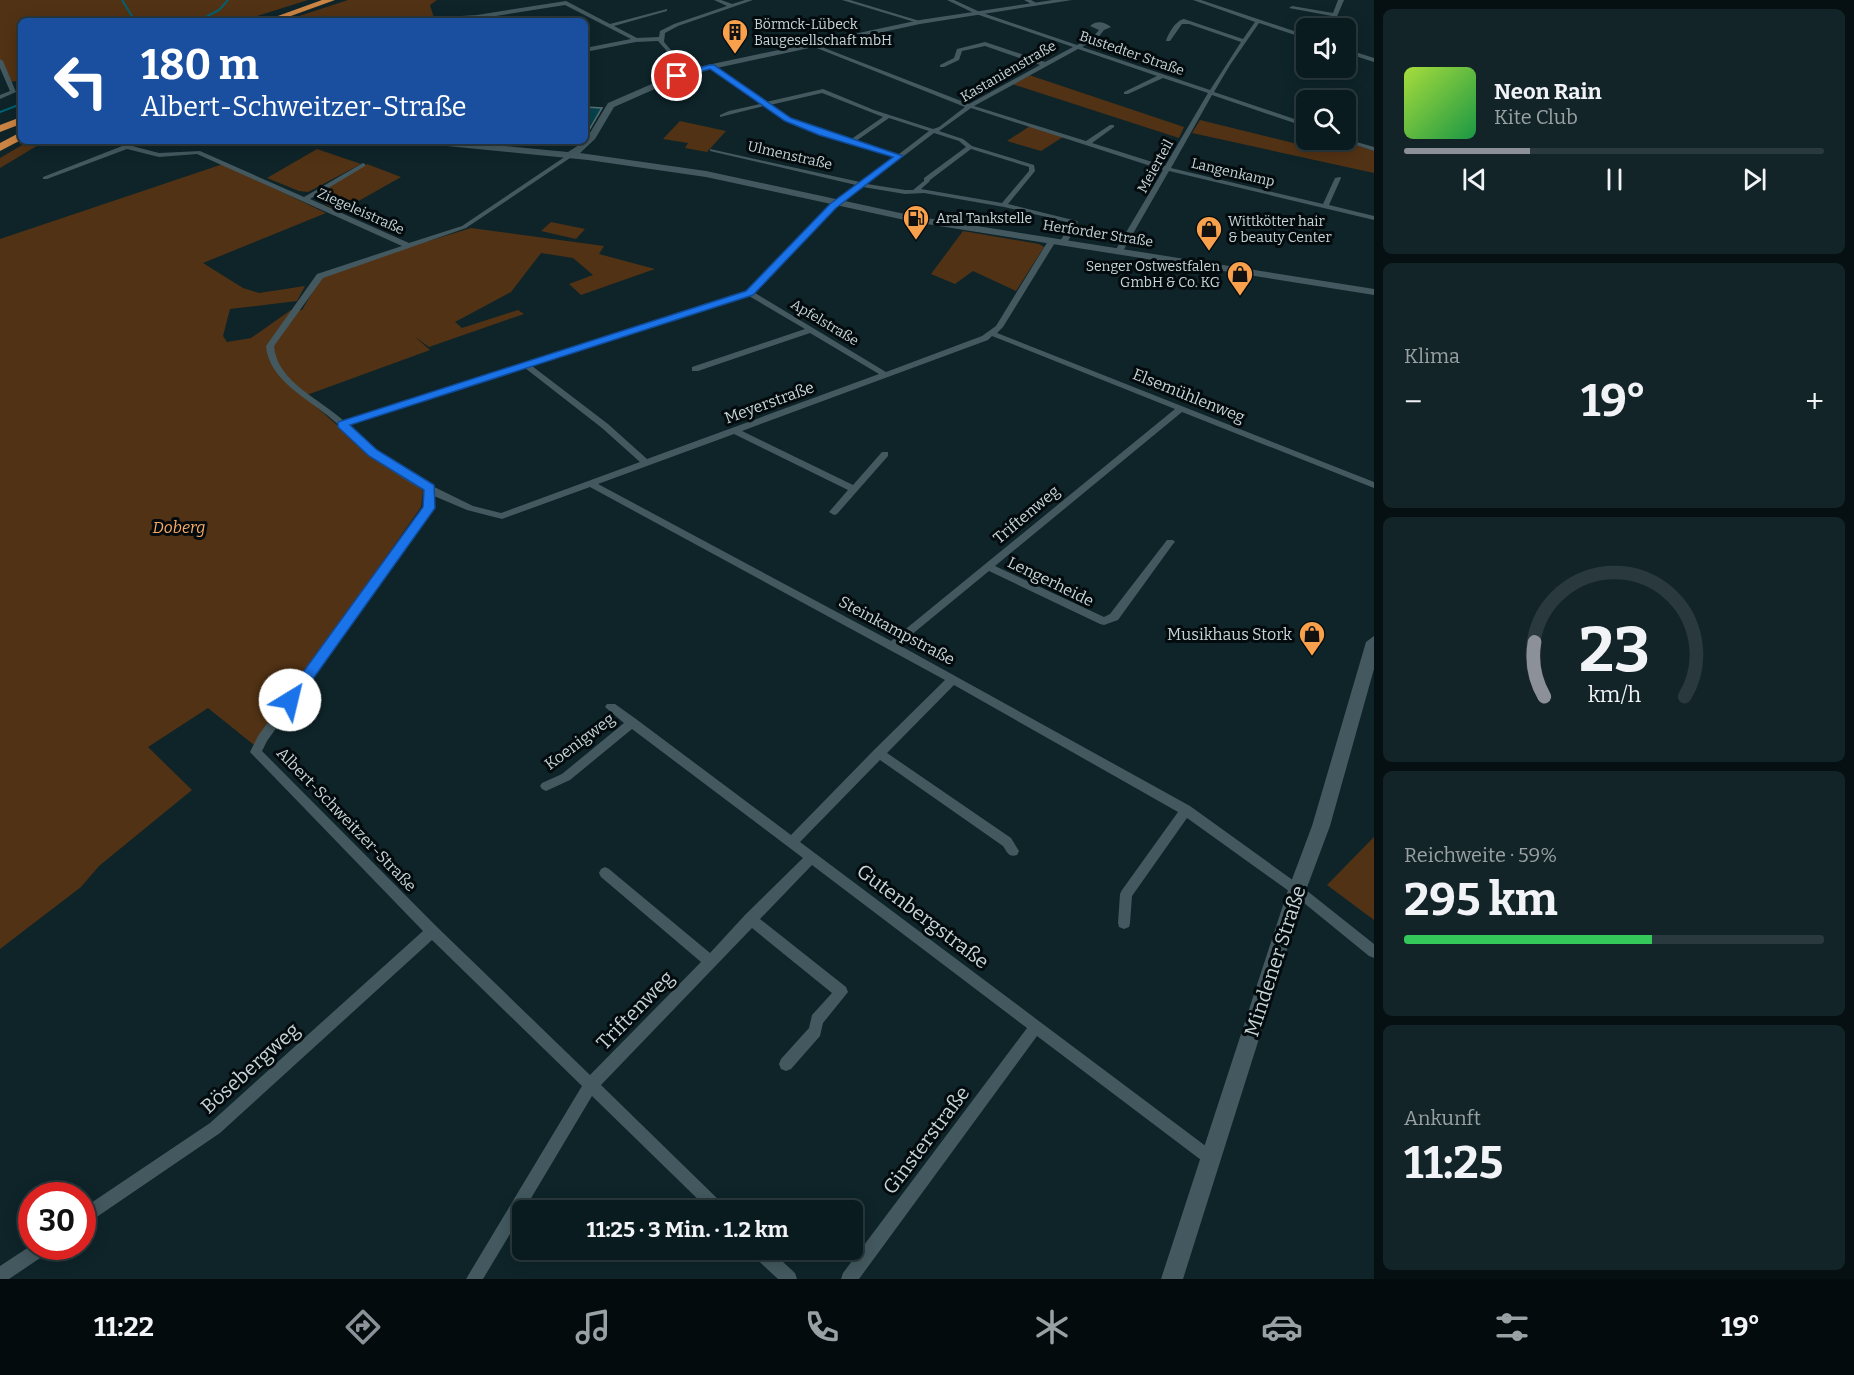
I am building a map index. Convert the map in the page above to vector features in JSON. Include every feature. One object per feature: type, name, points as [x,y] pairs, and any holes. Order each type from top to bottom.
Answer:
[{"type":"highway","points":[[269,18],[325,0]]},
{"type":"highway","points":[[284,18],[325,0]]},
{"type":"highway","points":[[2,135],[18,130]]},
{"type":"highway","points":[[0,148],[18,131]]},
{"type":"main road","points":[[588,140],[611,105],[687,72],[920,22],[1068,0]]},
{"type":"main road","points":[[0,124],[18,128]]},
{"type":"main road","name":"Herforder Straße","points":[[453,144],[513,154],[571,155],[706,174],[914,219],[1374,292]]},
{"type":"main road","points":[[571,155],[584,144]]},
{"type":"main road","name":"Mindener Straße","points":[[1172,1279],[1298,890],[1321,826],[1374,642]]},
{"type":"street","points":[[461,18],[576,0]]},
{"type":"street","points":[[717,0],[732,6]]},
{"type":"street","points":[[660,39],[662,32],[669,27],[750,0]]},
{"type":"street","points":[[845,0],[920,22]]},
{"type":"street","name":"Bustedter Straße","points":[[950,0],[978,13],[1296,122]]},
{"type":"street","points":[[1027,0],[1035,4]]},
{"type":"street","points":[[1196,0],[1296,34]]},
{"type":"street","points":[[1334,18],[1341,0]]},
{"type":"street","points":[[566,3],[636,40]]},
{"type":"street","points":[[1292,8],[1335,15]]},
{"type":"street","points":[[610,26],[665,10]]},
{"type":"street","points":[[1168,40],[1180,23],[1179,21],[1184,20],[1243,41]]},
{"type":"street","name":"Meierteil","points":[[1119,251],[1243,41],[1258,21]]},
{"type":"street","name":"Kastanienstraße","points":[[750,293],[838,203],[899,156],[969,106],[1095,38],[1102,29]]},
{"type":"street","points":[[588,49],[636,40],[660,39]]},
{"type":"street","points":[[660,39],[687,72]]},
{"type":"street","points":[[942,66],[957,59],[958,50],[978,44],[1044,64]]},
{"type":"street","name":"Langenkamp","points":[[812,45],[969,106],[1168,169],[1374,218]]},
{"type":"street","points":[[1356,54],[1374,60]]},
{"type":"street","points":[[0,62],[13,92],[1,97]]},
{"type":"street","points":[[711,67],[764,104],[801,126],[899,156]]},
{"type":"street","points":[[1126,93],[1162,76]]},
{"type":"street","points":[[722,116],[823,91],[888,116],[961,140],[970,147],[1032,166],[1032,171],[1004,205]]},
{"type":"street","points":[[852,142],[888,116]]},
{"type":"street","points":[[1088,143],[1112,126]]},
{"type":"street","points":[[45,178],[134,144]]},
{"type":"street","points":[[1356,144],[1374,149]]},
{"type":"street","name":"Ziegeleistraße","points":[[127,147],[159,155],[198,152],[407,245]]},
{"type":"street","points":[[914,192],[927,181],[926,179],[970,147]]},
{"type":"street","name":"Ulmenstraße","points":[[712,150],[862,184],[1004,205],[1075,222],[1057,242]]},
{"type":"street","points":[[451,501],[429,508],[430,488],[373,453],[342,424],[285,378],[271,358],[270,346],[320,276],[464,227],[571,155]]},
{"type":"street","name":"Ziegeleistraße","points":[[305,199],[363,165]]},
{"type":"street","points":[[1325,206],[1338,178]]},
{"type":"street","points":[[993,334],[1057,242]]},
{"type":"street","points":[[342,424],[750,293]]},
{"type":"street","name":"Apfelstraße","points":[[750,293],[886,375]]},
{"type":"street","points":[[695,369],[810,330]]},
{"type":"street","name":"Meyerstraße","points":[[430,488],[451,501],[487,515],[502,516],[993,334]]},
{"type":"street","name":"Elsemühlenweg","points":[[993,334],[1374,485]]},
{"type":"street","points":[[525,365],[605,426],[646,463]]},
{"type":"street","name":"Triftenweg","points":[[891,646],[1181,408]]},
{"type":"street","points":[[736,430],[854,489]]},
{"type":"street","points":[[834,512],[885,454]]},
{"type":"street","name":"Steinkampstraße","points":[[591,484],[953,679],[1186,810],[1298,890],[1374,952]]},
{"type":"street","name":"Albert-Schweitzer-Straße","points":[[429,508],[262,739],[255,752],[432,931],[709,1200]]},
{"type":"street","name":"Lengerheide","points":[[989,567],[1104,621],[1114,617],[1170,542]]},
{"type":"street","points":[[792,842],[953,679]]},
{"type":"street","name":"Gutenbergstraße","points":[[611,707],[1210,1158]]},
{"type":"street","name":"Koenigweg","points":[[546,786],[566,777],[632,722]]},
{"type":"street","points":[[878,753],[1008,842],[1013,851]]},
{"type":"street","points":[[1124,923],[1126,894],[1186,810]]},
{"type":"street","name":"Triftenweg","points":[[591,1086],[709,961],[812,857]]},
{"type":"street","points":[[605,873],[709,961]]},
{"type":"street","points":[[750,919],[841,992],[817,1020],[815,1031],[786,1064]]},
{"type":"street","name":"Bösebergweg","points":[[96,1209],[215,1128],[432,931]]},
{"type":"street","name":"Ginsterstraße","points":[[849,1279],[1036,1027]]},
{"type":"street","points":[[474,1279],[591,1086]]},
{"type":"street","points":[[0,1276],[23,1260]]},
{"type":"street","points":[[769,1260],[789,1279]]},
{"type":"green space","points":[[0,0],[308,0],[251,18],[18,18],[18,81],[11,82],[0,59]]},
{"type":"green space","points":[[348,0],[437,0],[430,5],[434,18],[293,18]]},
{"type":"green space","points":[[1029,75],[1184,127],[1179,138],[1012,84]]},
{"type":"green space","points":[[1200,120],[1296,144],[1296,150],[1356,150],[1356,145],[1374,151],[1374,173],[1192,133]]},
{"type":"green space","points":[[680,121],[726,131],[707,152],[685,148],[688,143],[663,139]]},
{"type":"green space","points":[[1030,126],[1063,137],[1041,151],[1007,141]]},
{"type":"green space","points":[[24,144],[40,144],[0,168],[0,158]]},
{"type":"green space","points":[[317,149],[361,164],[308,192],[299,191],[267,178]]},
{"type":"green space","name":"Doberg","points":[[223,164],[326,213],[203,263],[243,288],[259,293],[305,286],[297,301],[230,309],[223,336],[227,342],[251,338],[291,310],[302,310],[320,279],[331,271],[471,228],[604,246],[599,254],[655,269],[581,295],[569,284],[593,275],[573,258],[541,253],[511,292],[455,322],[462,328],[518,310],[524,314],[429,347],[414,336],[430,350],[304,396],[371,455],[417,485],[423,491],[421,507],[254,745],[208,708],[148,747],[192,790],[99,866],[81,887],[0,949],[0,239]]},
{"type":"green space","points":[[367,164],[401,177],[339,212],[313,197]]},
{"type":"green space","points":[[551,222],[585,229],[576,239],[541,231]]},
{"type":"green space","points":[[963,231],[1039,244],[1044,247],[1016,291],[973,271],[955,284],[931,274]]},
{"type":"green space","points":[[1374,837],[1374,920],[1327,885]]},
{"type":"building","points":[[588,107],[602,108],[588,132]]},
{"type":"waterway","points":[[122,0],[133,18]]},
{"type":"waterway","points":[[204,18],[219,10],[228,0]]},
{"type":"waterway","points":[[0,112],[18,105]]},
{"type":"place","name":"Börmck-Lübeck Baugesellschaft mbH","points":[[735,55]]},
{"type":"place","name":"Aral Tankstelle","points":[[916,241]]},
{"type":"place","name":"Wittkötter hair & beauty Center","points":[[1209,252]]},
{"type":"place","name":"Senger Ostwestfalen GmbH & Co. KG","points":[[1240,297]]},
{"type":"place","name":"Musikhaus Stork","points":[[1312,657]]},
{"type":"route","points":[[290,700],[429,508],[430,488],[373,453],[342,424],[750,293],[833,206],[899,156],[822,133],[788,120],[711,67],[677,76]]}]
